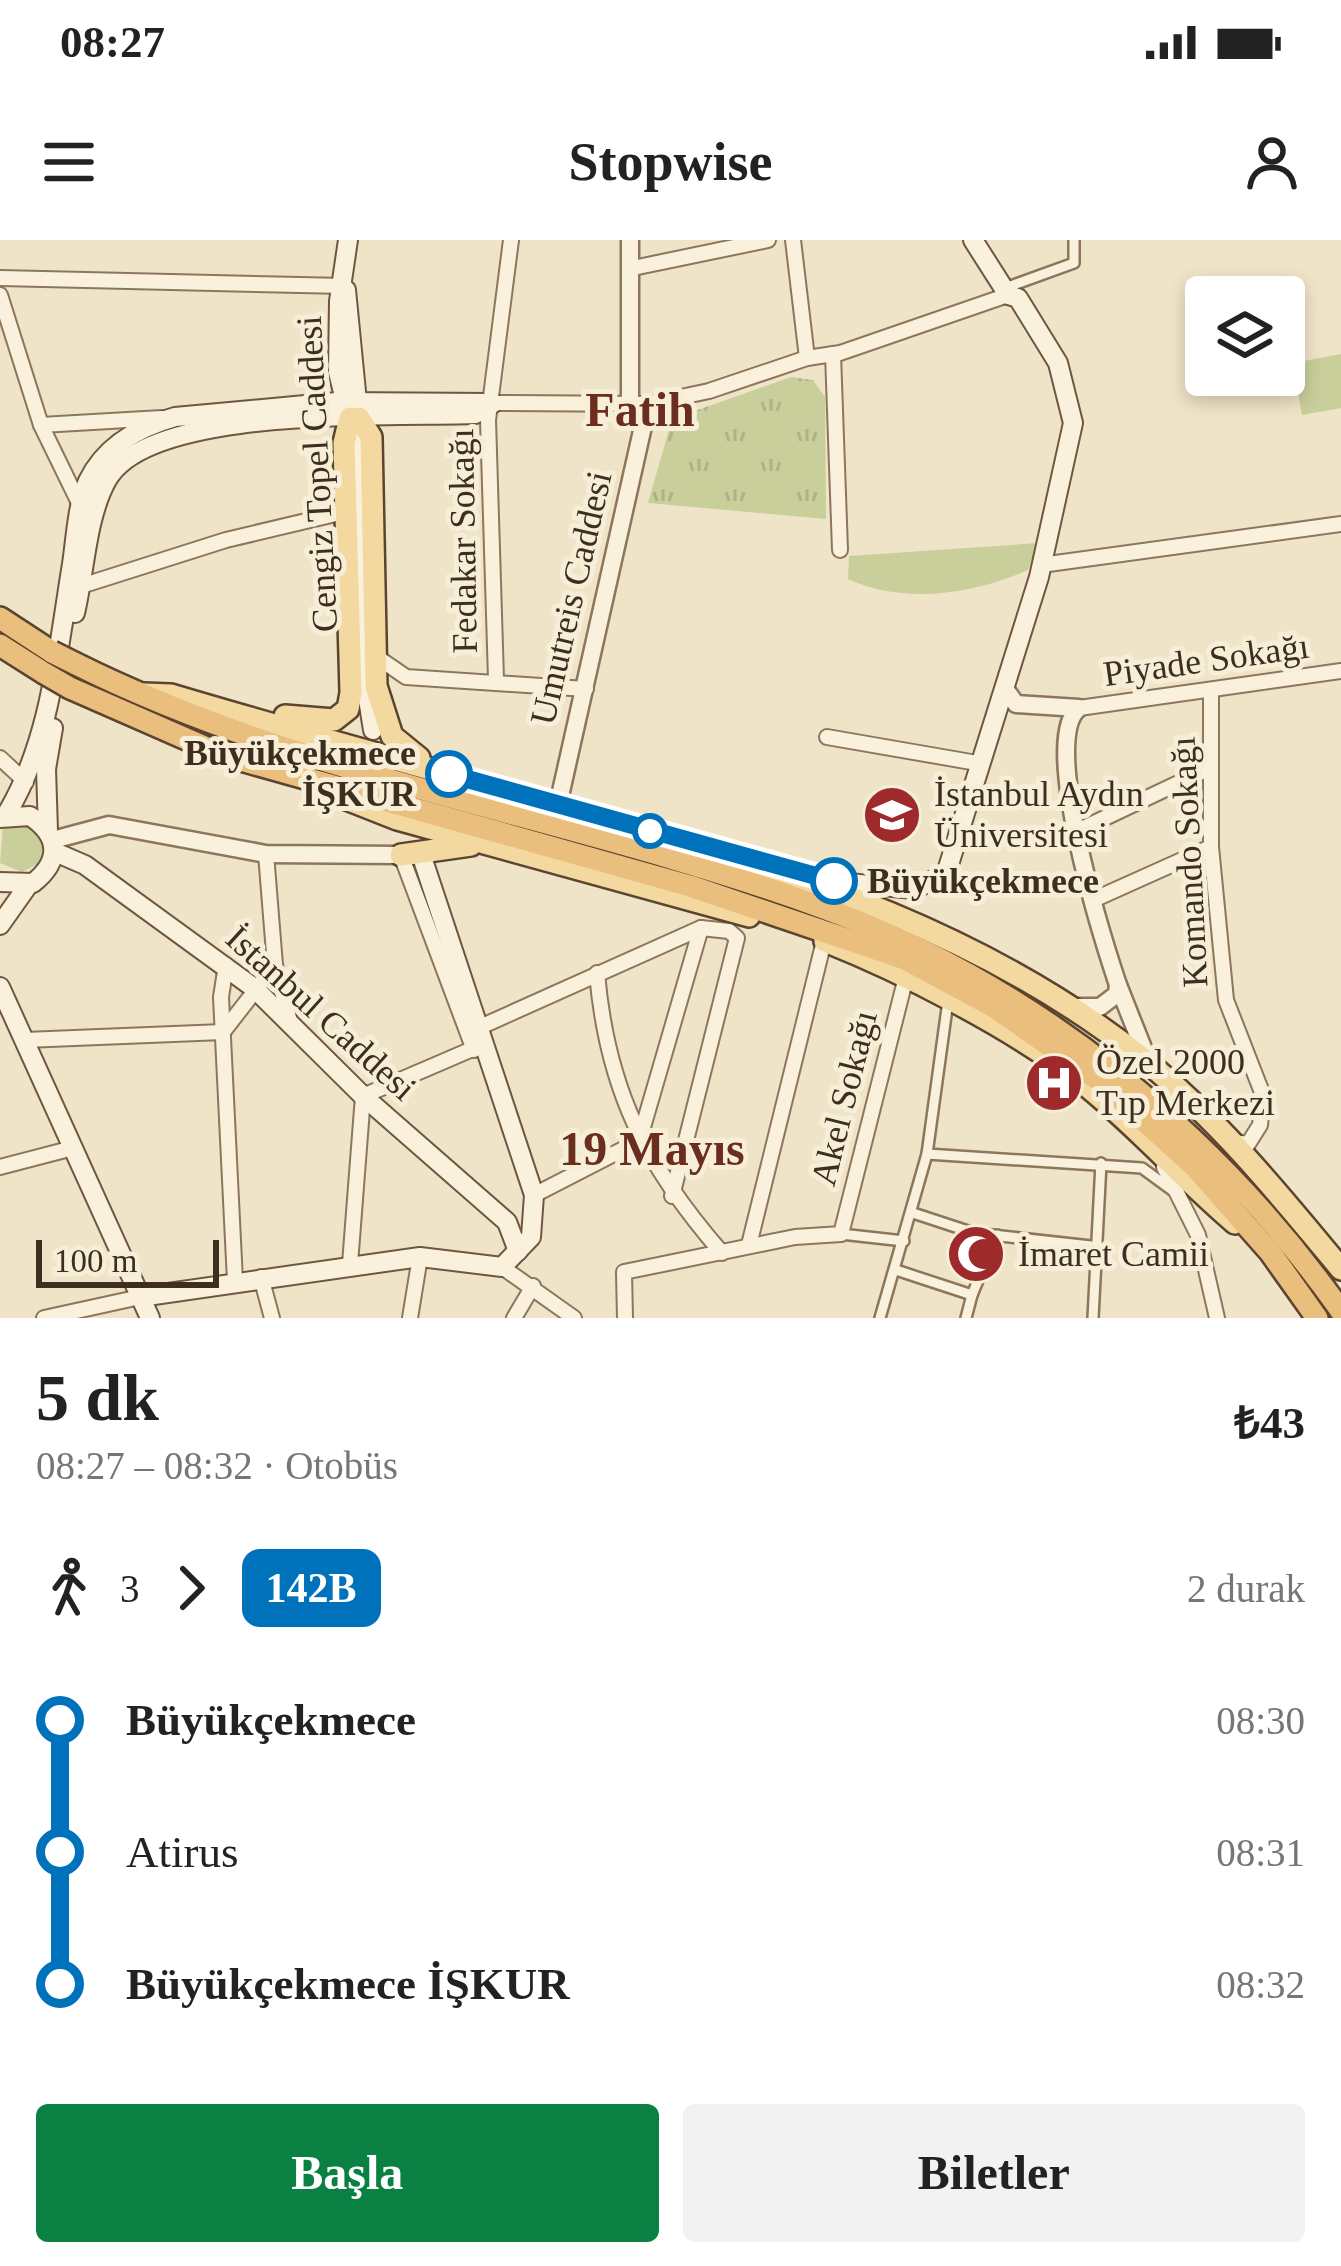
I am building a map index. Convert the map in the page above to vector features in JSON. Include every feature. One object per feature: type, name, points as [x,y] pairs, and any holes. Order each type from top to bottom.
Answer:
[{"type":"highway","points":[[0,618],[70,688],[223,755],[690,886],[904,958],[994,1007],[1100,1082],[1195,1167],[1298,1287],[1315,1318]]},
{"type":"highway","points":[[0,645],[48,663],[76,664],[266,743],[808,902],[963,971],[1067,1038],[1175,1123],[1269,1216],[1341,1310]]},
{"type":"main road","name":"Cengiz Topel Caddesi","points":[[348,240],[345,286],[339,301],[338,367],[353,405],[364,650],[377,729]]},
{"type":"main road","points":[[815,880],[914,890],[937,882],[953,859],[977,763],[1006,689],[1041,566],[1073,422],[1058,363],[1039,326],[1018,298],[1006,291],[973,240]]},
{"type":"main road","points":[[3,816],[26,782],[44,721],[89,478],[110,450],[175,417],[353,405],[475,414],[493,403]]},
{"type":"main road","points":[[238,714],[325,721],[348,709],[344,443],[353,405]]},
{"type":"main road","points":[[0,926],[29,884],[49,868],[49,748],[102,491],[119,463],[139,447],[198,428],[353,405]]},
{"type":"main road","points":[[353,405],[371,440],[373,649],[379,700],[392,736],[434,770]]},
{"type":"main road","points":[[139,694],[171,694],[815,880],[951,937],[1066,1006],[1178,1088],[1231,1141],[1341,1269]]},
{"type":"main road","points":[[223,755],[397,819],[824,940],[905,977],[1073,1075],[1142,1132],[1270,1252]]},
{"type":"main road","name":"İstanbul Caddesi","points":[[3,816],[30,816],[52,841],[254,988],[363,1096],[507,1222],[518,1250]]},
{"type":"main road","points":[[140,1297],[420,1257],[502,1267],[530,1238],[536,1220],[534,1195],[408,838],[397,819]]},
{"type":"main road","points":[[413,858],[490,844]]},
{"type":"main road","points":[[0,882],[29,884]]},
{"type":"main road","points":[[0,975],[8,1020],[26,1040],[150,1318]]},
{"type":"street","name":"Fedakar Sokağı","points":[[496,679],[488,420],[511,240]]},
{"type":"street","name":"Umutreis Caddesi","points":[[558,805],[586,689],[639,405],[630,240]]},
{"type":"street","points":[[633,268],[768,240]]},
{"type":"street","points":[[793,240],[807,358]]},
{"type":"street","points":[[493,403],[639,405],[710,391],[807,358],[833,354],[1074,263],[1074,240]]},
{"type":"street","points":[[0,278],[345,286]]},
{"type":"street","points":[[0,295],[41,424],[82,507]]},
{"type":"street","points":[[833,354],[841,550]]},
{"type":"street","points":[[41,424],[175,417]]},
{"type":"street","points":[[82,586],[226,540],[344,512]]},
{"type":"street","points":[[1041,566],[1341,524]]},
{"type":"street","points":[[373,649],[382,663],[406,677],[496,679],[586,689]]},
{"type":"street","name":"Piyade Sokağı","points":[[1079,708],[1341,671]]},
{"type":"street","points":[[379,700],[406,677]]},
{"type":"street","points":[[1006,689],[1016,704],[1079,708]]},
{"type":"street","name":"Komando Sokağı","points":[[1211,692],[1210,847],[1226,1000],[1263,1094],[1256,1136],[1242,1145],[1231,1141]]},
{"type":"street","points":[[1079,708],[1070,716],[1068,742],[1073,833],[1139,1044],[1178,1088]]},
{"type":"street","points":[[994,724],[1020,712],[1050,713],[1063,725],[1068,742]]},
{"type":"street","points":[[826,737],[977,763]]},
{"type":"street","points":[[0,758],[26,782]]},
{"type":"street","points":[[1073,833],[1210,768]]},
{"type":"street","points":[[52,841],[110,825],[266,854],[413,858]]},
{"type":"street","points":[[1093,900],[1210,847]]},
{"type":"street","points":[[266,854],[275,965],[289,1018]]},
{"type":"street","points":[[534,1195],[639,1141],[701,928]]},
{"type":"street","points":[[350,1264],[363,1096],[479,1040],[597,974],[701,928],[729,931],[737,938],[672,1196]]},
{"type":"street","points":[[749,1245],[824,940]]},
{"type":"street","points":[[226,965],[223,1032],[235,1281]]},
{"type":"street","points":[[223,1032],[275,965]]},
{"type":"street","points":[[597,974],[602,1023],[639,1141],[672,1196],[722,1252]]},
{"type":"street","name":"Akel Sokağı","points":[[841,1234],[905,977]]},
{"type":"street","points":[[1066,1006],[1100,1007],[1117,994],[1118,985]]},
{"type":"street","points":[[880,1318],[927,1154],[948,1001]]},
{"type":"street","points":[[26,1040],[223,1032]]},
{"type":"street","points":[[1142,1132],[1185,1203],[1217,1318]]},
{"type":"street","points":[[0,1168],[73,1148]]},
{"type":"street","points":[[927,1154],[1101,1163],[1155,1174],[1185,1203]]},
{"type":"street","points":[[1093,1318],[1101,1163]]},
{"type":"street","points":[[913,1214],[997,1235],[1100,1247]]},
{"type":"street","points":[[625,1318],[624,1272],[749,1245],[841,1234],[904,1241]]},
{"type":"street","points":[[966,1318],[997,1235]]},
{"type":"street","points":[[410,1318],[420,1257]]},
{"type":"street","points":[[502,1267],[574,1318]]},
{"type":"street","points":[[896,1270],[972,1295]]},
{"type":"street","points":[[261,1277],[272,1318]]},
{"type":"street","points":[[514,1318],[533,1286]]},
{"type":"street","points":[[44,1318],[140,1297]]},
{"type":"green space","points":[[1341,354],[1341,408],[1302,415],[1299,396],[1305,396],[1305,361]]},
{"type":"green space","points":[[791,377],[813,380],[825,397],[826,519],[648,503],[672,419]]},
{"type":"green space","points":[[1038,543],[1028,570],[962,590],[892,592],[848,579],[849,556]]},
{"type":"green space","points":[[3,824],[35,824],[45,848],[38,864],[22,872],[0,863]]},
{"type":"bus line","name":"142B","points":[[449,774],[815,880],[834,881]]},
{"type":"place","name":"Büyükçekmece İŞKUR","points":[[449,774]]},
{"type":"place","name":"İstanbul Aydın Üniversitesi","points":[[892,815]]},
{"type":"place","name":"Büyükçekmece","points":[[834,881]]},
{"type":"place","name":"Özel 2000 Tıp Merkezi","points":[[1054,1083]]},
{"type":"place","name":"İmaret Camii","points":[[976,1254]]},
{"type":"district","name":"Fatih","points":[[640,409]]},
{"type":"district","name":"19 Mayıs","points":[[652,1148]]}]
